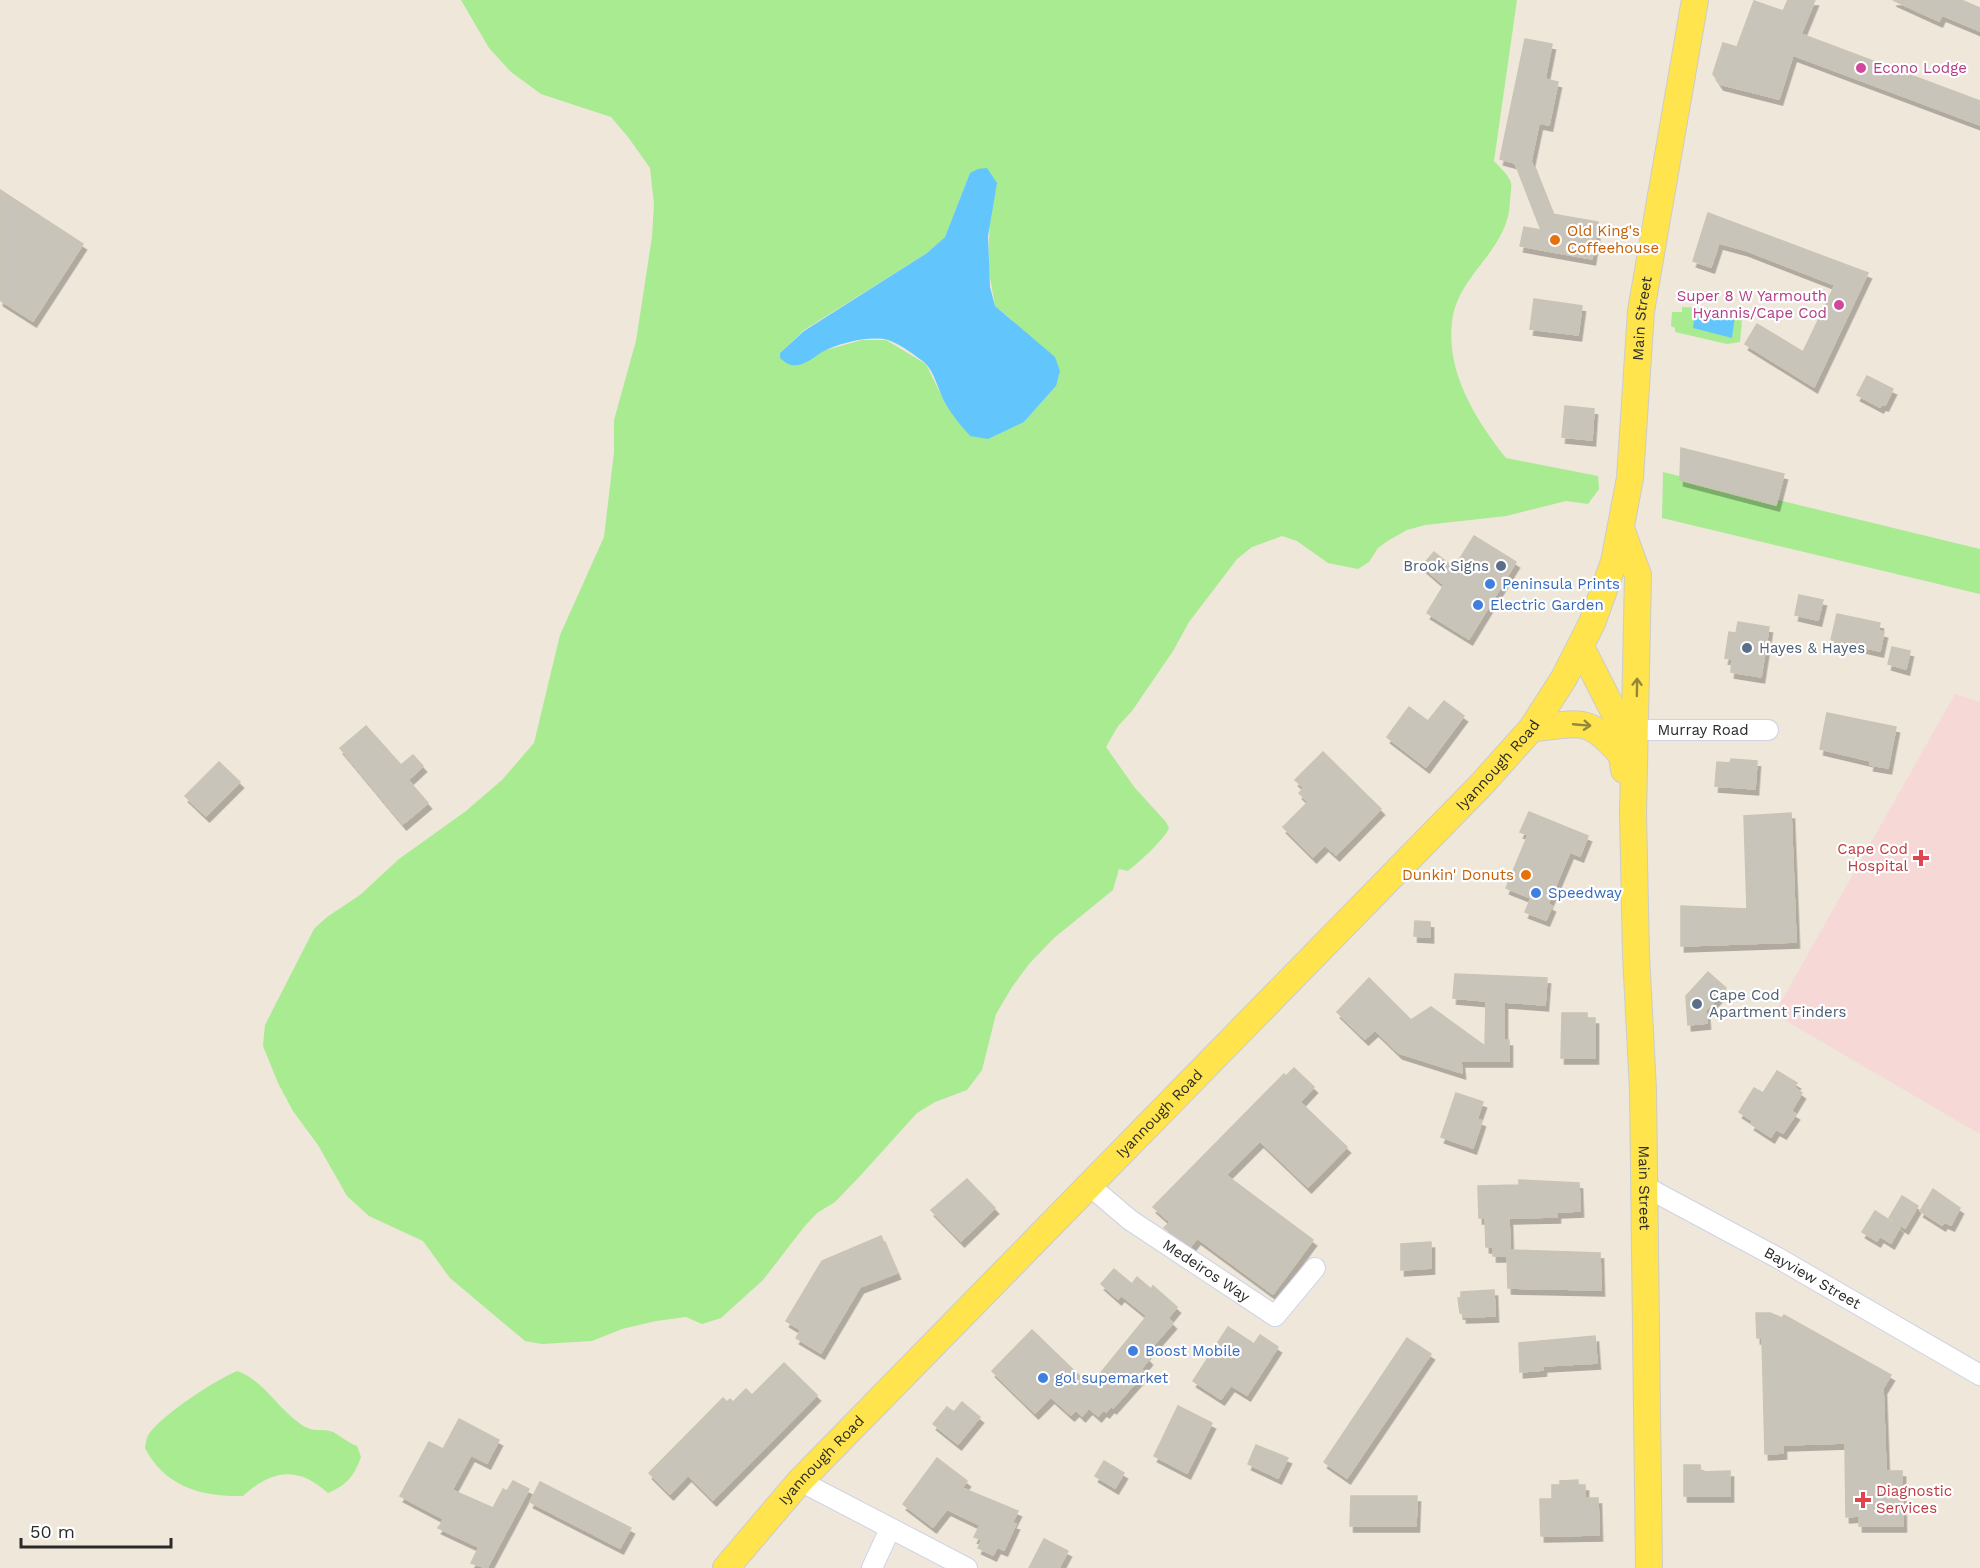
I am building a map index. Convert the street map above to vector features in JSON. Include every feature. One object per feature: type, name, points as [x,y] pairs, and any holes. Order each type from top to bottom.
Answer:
[{"type":"main road","name":"Main Street","points":[[1633,809],[1620,753],[1617,718],[1581,647],[1611,570],[1622,531],[1630,478],[1641,311],[1695,0]]},
{"type":"main road","name":"Main Street","points":[[1622,531],[1638,574],[1633,809],[1636,955],[1643,1090],[1649,1568]]},
{"type":"main road","name":"Iyannough Road","points":[[726,1568],[800,1481],[1481,785],[1532,728],[1581,647]]},
{"type":"main road","points":[[1532,728],[1575,724],[1595,727],[1620,753]]},
{"type":"street","name":"Murray Road","points":[[1636,730],[1768,730]]},
{"type":"street","name":"Medeiros Way","points":[[1090,1186],[1130,1220],[1275,1316],[1315,1268]]},
{"type":"street","name":"Bayview Street","points":[[1644,1186],[1778,1258],[1980,1375]]},
{"type":"street","points":[[800,1481],[966,1568]]},
{"type":"street","points":[[872,1568],[890,1529]]},
{"type":"shaded area","name":"Cape Cod Hospital","points":[[1955,694],[1980,702],[1980,1134],[1774,1014]]},
{"type":"green space","points":[[461,0],[1517,0],[1494,161],[1511,183],[1507,219],[1493,249],[1472,276],[1456,305],[1451,341],[1454,359],[1474,412],[1506,458],[1598,476],[1599,489],[1588,504],[1566,501],[1506,516],[1425,525],[1407,530],[1378,548],[1369,562],[1358,569],[1328,563],[1297,541],[1282,536],[1252,547],[1237,559],[1189,622],[1173,651],[1132,711],[1118,726],[1106,747],[1135,788],[1169,828],[1157,844],[1128,871],[1119,869],[1113,890],[1054,938],[1029,964],[996,1014],[982,1070],[967,1090],[935,1102],[917,1113],[835,1202],[817,1213],[804,1227],[763,1280],[721,1318],[702,1324],[686,1317],[656,1321],[622,1329],[592,1341],[542,1344],[525,1341],[450,1278],[423,1241],[369,1216],[347,1196],[318,1145],[293,1111],[278,1083],[263,1046],[265,1025],[314,929],[327,917],[360,895],[399,859],[466,811],[502,780],[534,743],[560,635],[604,537],[614,452],[614,420],[636,341],[652,237],[654,204],[650,168],[611,117],[541,94],[511,72],[489,48]],"holes":[[[970,173],[990,211],[988,266],[995,306],[1012,320],[1056,386],[1024,422],[970,436],[945,403],[926,364],[886,340],[862,340],[826,350],[780,353],[804,330],[927,253],[945,237]]]},
{"type":"green space","points":[[1682,307],[1743,310],[1740,342],[1727,344],[1675,332],[1675,328],[1671,326],[1672,312],[1682,312]]},
{"type":"green space","points":[[1663,472],[1980,549],[1980,594],[1662,518]]},
{"type":"green space","points":[[237,1371],[262,1387],[290,1416],[304,1426],[312,1430],[333,1432],[357,1446],[361,1457],[356,1470],[349,1479],[328,1493],[306,1478],[286,1474],[265,1480],[243,1496],[228,1496],[199,1492],[174,1481],[163,1472],[145,1448],[149,1434],[165,1417],[190,1399]]},
{"type":"water","points":[[987,168],[997,183],[988,236],[990,287],[995,306],[1055,357],[1060,371],[1056,386],[1024,422],[988,439],[970,436],[945,403],[928,366],[888,340],[873,338],[846,343],[830,348],[797,365],[786,363],[780,358],[780,353],[804,331],[927,253],[945,237],[970,173]]},
{"type":"water","points":[[1695,312],[1735,315],[1732,338],[1693,328]]},
{"type":"building","name":"Econo Lodge","points":[[1788,0],[1815,0],[1801,34],[1980,101],[1980,125],[1793,55],[1779,99],[1720,84],[1713,74],[1723,43],[1737,47],[1754,1],[1783,11]]},
{"type":"building","points":[[1893,0],[1961,0],[1980,8],[1980,31],[1942,15],[1939,21]]},
{"type":"building","points":[[1525,39],[1552,44],[1545,79],[1558,82],[1549,125],[1539,123],[1531,161],[1552,214],[1598,222],[1592,259],[1520,246],[1524,227],[1541,230],[1515,163],[1500,159]]},
{"type":"building","points":[[0,190],[83,244],[33,321],[0,300]]},
{"type":"building","name":"Super 8 W Yarmouth Hyannis/Cape Cod","points":[[1708,213],[1868,273],[1814,387],[1745,344],[1757,324],[1803,352],[1835,285],[1745,250],[1719,243],[1711,267],[1693,261]]},
{"type":"building","points":[[1534,299],[1582,306],[1578,335],[1530,329]]},
{"type":"building","points":[[1867,376],[1893,389],[1885,405],[1882,404],[1880,407],[1857,395]]},
{"type":"building","points":[[1565,406],[1594,409],[1592,440],[1562,437]]},
{"type":"building","points":[[1681,448],[1784,474],[1776,505],[1680,480]]},
{"type":"building","points":[[1474,536],[1516,562],[1469,639],[1427,613],[1444,585],[1422,566],[1434,552],[1454,568]]},
{"type":"building","points":[[1799,595],[1823,600],[1818,620],[1795,615]]},
{"type":"building","points":[[1837,614],[1880,623],[1878,631],[1884,632],[1880,651],[1831,640]]},
{"type":"building","points":[[1738,622],[1769,627],[1761,677],[1731,672],[1732,659],[1725,658],[1729,632],[1736,633]]},
{"type":"building","points":[[1892,647],[1910,651],[1906,669],[1888,664]]},
{"type":"building","points":[[1444,701],[1464,716],[1426,767],[1387,737],[1409,707],[1428,721]]},
{"type":"building","points":[[1827,713],[1896,727],[1888,768],[1870,765],[1871,761],[1820,749]]},
{"type":"building","points":[[366,726],[401,765],[413,755],[423,766],[408,780],[428,803],[403,824],[340,748]]},
{"type":"building","points":[[1323,752],[1381,809],[1336,855],[1325,845],[1313,857],[1283,827],[1308,802],[1299,793],[1304,788],[1295,780]]},
{"type":"building","points":[[1731,759],[1757,761],[1755,789],[1715,786],[1717,762],[1730,763]]},
{"type":"building","points":[[219,762],[240,782],[206,816],[185,796]]},
{"type":"building","points":[[1529,812],[1588,836],[1580,856],[1570,852],[1548,904],[1552,906],[1546,920],[1525,912],[1531,898],[1506,888],[1528,835],[1520,832]]},
{"type":"building","points":[[1791,813],[1796,942],[1681,946],[1681,906],[1747,909],[1744,816]]},
{"type":"building","points":[[1415,921],[1430,922],[1430,937],[1414,936]]},
{"type":"building","points":[[1708,972],[1726,988],[1706,1010],[1707,1023],[1688,1025],[1686,996]]},
{"type":"building","points":[[1455,974],[1547,978],[1545,1005],[1504,1002],[1504,1040],[1509,1040],[1509,1061],[1461,1061],[1462,1073],[1399,1053],[1375,1030],[1365,1039],[1337,1012],[1369,978],[1411,1020],[1431,1007],[1485,1046],[1486,1001],[1453,998]]},
{"type":"building","points":[[1562,1013],[1587,1013],[1587,1018],[1595,1018],[1595,1058],[1561,1058]]},
{"type":"building","points":[[1294,1068],[1314,1087],[1300,1102],[1347,1147],[1308,1187],[1260,1141],[1226,1175],[1313,1240],[1273,1294],[1197,1238],[1191,1246],[1164,1228],[1170,1222],[1153,1207],[1284,1074],[1286,1076]]},
{"type":"building","points":[[1777,1071],[1797,1083],[1794,1087],[1802,1093],[1791,1111],[1796,1114],[1783,1133],[1776,1129],[1771,1137],[1751,1124],[1753,1121],[1739,1112],[1754,1088],[1763,1093]]},
{"type":"building","points":[[1456,1093],[1483,1102],[1477,1119],[1482,1121],[1473,1148],[1441,1137]]},
{"type":"building","points":[[967,1179],[995,1208],[961,1241],[931,1210]]},
{"type":"building","points":[[1519,1180],[1579,1183],[1580,1211],[1557,1212],[1557,1217],[1509,1218],[1510,1250],[1600,1253],[1601,1290],[1508,1288],[1507,1256],[1493,1256],[1493,1247],[1486,1247],[1485,1218],[1479,1218],[1478,1186],[1519,1185]]},
{"type":"building","points":[[1933,1189],[1960,1208],[1951,1225],[1944,1222],[1942,1225],[1920,1211]]},
{"type":"building","points":[[1902,1196],[1918,1206],[1905,1228],[1889,1218]]},
{"type":"building","points":[[1875,1211],[1900,1227],[1891,1243],[1880,1236],[1877,1241],[1862,1232]]},
{"type":"building","points":[[881,1236],[897,1273],[860,1287],[821,1353],[796,1338],[801,1330],[786,1321],[822,1261]]},
{"type":"building","points":[[1431,1242],[1431,1268],[1401,1270],[1401,1244]]},
{"type":"building","points":[[1114,1269],[1132,1284],[1137,1277],[1151,1289],[1153,1286],[1177,1307],[1168,1318],[1173,1323],[1145,1355],[1149,1359],[1141,1369],[1145,1372],[1113,1408],[1111,1406],[1106,1412],[1103,1410],[1098,1416],[1089,1408],[1082,1416],[1076,1410],[1071,1415],[1051,1397],[1035,1413],[992,1371],[1032,1330],[1090,1386],[1147,1316],[1121,1295],[1118,1299],[1101,1284]]},
{"type":"building","points":[[1494,1290],[1495,1316],[1463,1317],[1463,1313],[1460,1313],[1458,1298],[1461,1298],[1461,1292]]},
{"type":"building","points":[[1756,1313],[1770,1313],[1782,1318],[1784,1315],[1891,1375],[1883,1388],[1886,1471],[1902,1471],[1903,1526],[1859,1526],[1859,1516],[1846,1517],[1845,1443],[1783,1445],[1783,1453],[1765,1454],[1762,1338],[1757,1338]]},
{"type":"building","points":[[1228,1327],[1254,1344],[1260,1335],[1278,1347],[1247,1395],[1231,1385],[1221,1399],[1193,1381]]},
{"type":"building","points":[[1595,1336],[1597,1363],[1543,1366],[1543,1370],[1520,1372],[1519,1343]]},
{"type":"building","points":[[1407,1338],[1431,1354],[1347,1478],[1324,1462]]},
{"type":"building","points":[[784,1363],[817,1395],[713,1500],[688,1475],[670,1494],[649,1473],[723,1398],[727,1402],[730,1399],[733,1402],[746,1389],[752,1395]]},
{"type":"building","points":[[962,1402],[980,1417],[958,1444],[933,1424],[947,1407],[954,1412]]},
{"type":"building","points":[[1178,1406],[1212,1423],[1187,1473],[1154,1456]]},
{"type":"building","points":[[459,1419],[499,1440],[487,1463],[471,1455],[452,1490],[493,1508],[503,1489],[507,1491],[513,1481],[529,1489],[487,1568],[471,1563],[479,1547],[438,1528],[444,1519],[400,1496],[429,1442],[443,1449]]},
{"type":"building","points":[[1256,1445],[1288,1458],[1278,1478],[1248,1464]]},
{"type":"building","points":[[937,1458],[967,1481],[962,1488],[1018,1511],[1012,1523],[1016,1524],[1004,1550],[997,1547],[993,1555],[978,1548],[982,1540],[974,1537],[980,1525],[947,1509],[933,1527],[903,1504]]},
{"type":"building","points":[[1104,1461],[1124,1473],[1115,1488],[1095,1476]]},
{"type":"building","points":[[1684,1465],[1700,1465],[1701,1472],[1730,1471],[1730,1496],[1684,1496]]},
{"type":"building","points":[[1578,1480],[1578,1485],[1585,1485],[1585,1498],[1598,1498],[1599,1535],[1541,1536],[1540,1499],[1552,1499],[1552,1485],[1560,1485],[1560,1481]]},
{"type":"building","points":[[540,1482],[631,1528],[620,1548],[530,1502]]},
{"type":"building","points":[[1351,1496],[1417,1496],[1416,1526],[1350,1526]]},
{"type":"building","points":[[1044,1539],[1068,1551],[1059,1568],[1029,1568]]},
{"type":"place","name":"Econo Lodge","points":[[1861,68]]},
{"type":"place","name":"Old King's Coffeehouse","points":[[1555,240]]},
{"type":"place","name":"Super 8 W Yarmouth Hyannis/Cape Cod","points":[[1839,305]]},
{"type":"place","name":"Brook Signs","points":[[1501,566]]},
{"type":"place","name":"Peninsula Prints","points":[[1490,584]]},
{"type":"place","name":"Electric Garden","points":[[1478,605]]},
{"type":"place","name":"Hayes & Hayes","points":[[1747,648]]},
{"type":"place","name":"Cape Cod Hospital","points":[[1921,858]]},
{"type":"place","name":"Dunkin' Donuts","points":[[1526,875]]},
{"type":"place","name":"Speedway","points":[[1536,893]]},
{"type":"place","name":"Cape Cod Apartment Finders","points":[[1697,1004]]},
{"type":"place","name":"Boost Mobile","points":[[1133,1351]]},
{"type":"place","name":"gol supemarket","points":[[1043,1378]]},
{"type":"place","name":"Diagnostic Services","points":[[1863,1500]]}]
